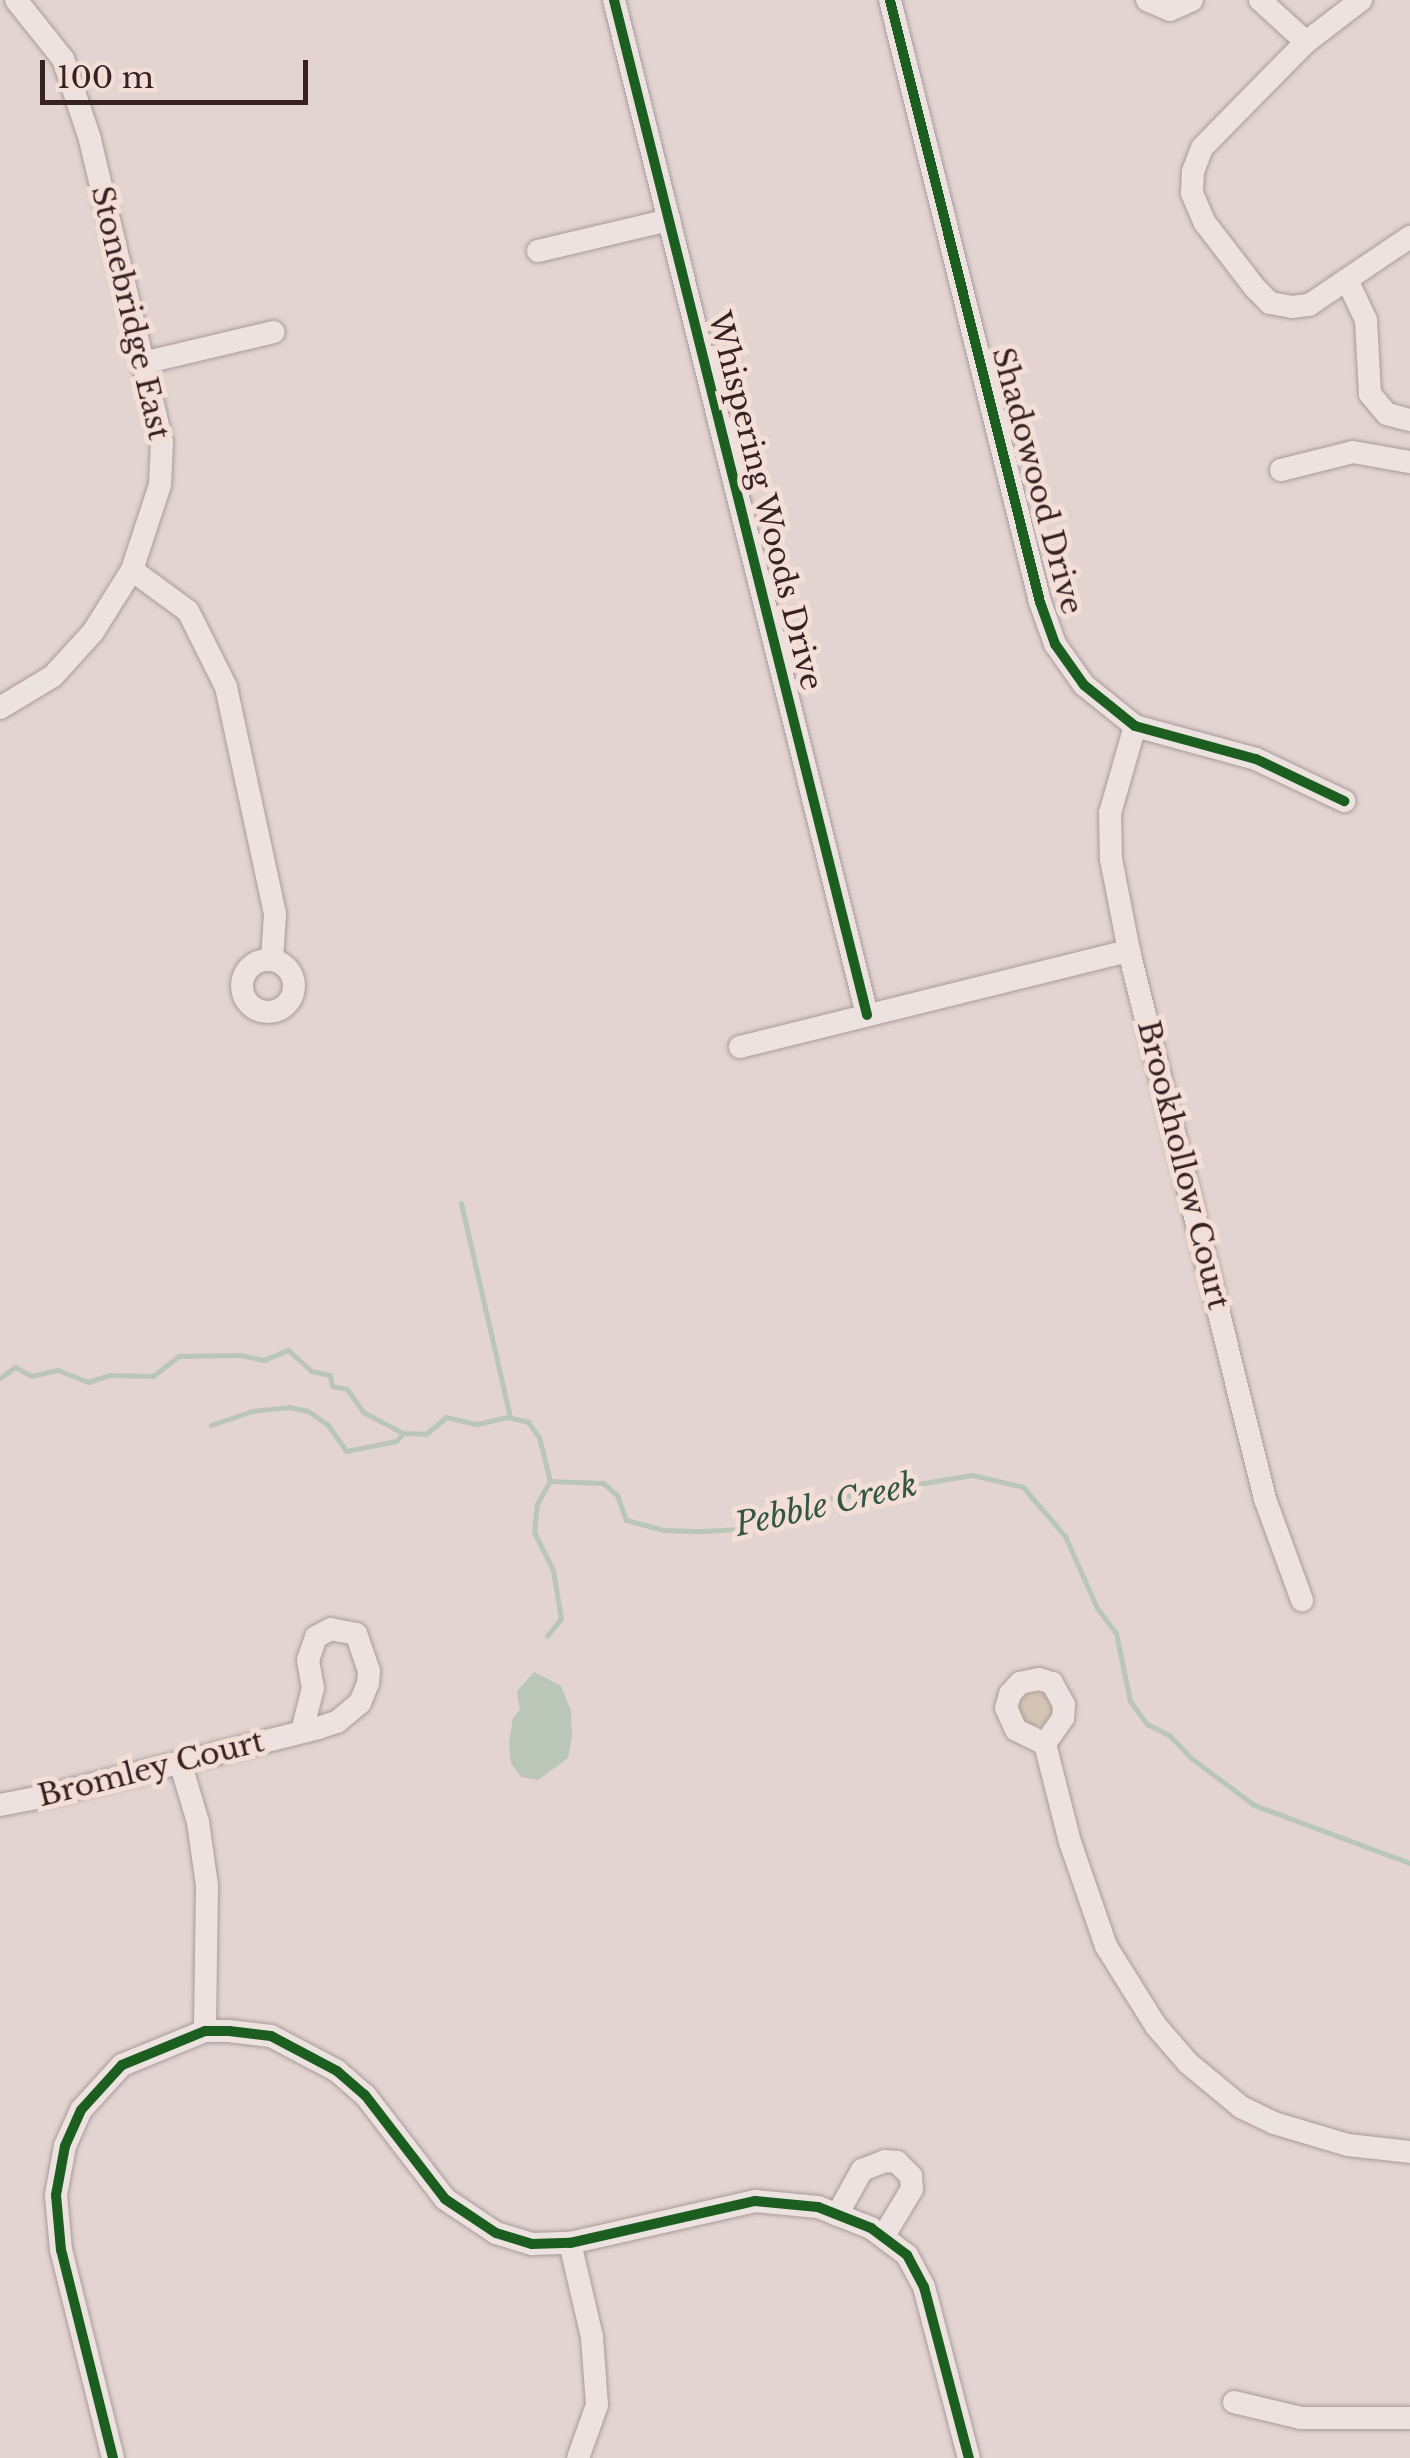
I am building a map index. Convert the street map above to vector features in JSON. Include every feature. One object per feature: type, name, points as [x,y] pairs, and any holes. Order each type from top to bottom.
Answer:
[{"type":"street","name":"Stonebridge East","points":[[0,708],[53,676],[94,632],[132,570],[160,485],[162,442],[147,362],[90,139],[62,59],[16,0]]},
{"type":"street","name":"Whispering Woods Drive","points":[[614,0],[868,1015]]},
{"type":"street","name":"Shadowood Drive","points":[[890,0],[1047,625],[1084,686],[1135,726],[1256,759],[1344,801]]},
{"type":"street","points":[[1147,0],[1170,10],[1192,0]]},
{"type":"street","points":[[1260,0],[1306,42]]},
{"type":"street","points":[[1360,0],[1306,42],[1202,148],[1192,172],[1192,193],[1205,222],[1270,303],[1308,305],[1410,238]]},
{"type":"street","points":[[538,251],[669,220]]},
{"type":"street","points":[[1347,280],[1366,320],[1370,394],[1387,414],[1410,420]]},
{"type":"street","points":[[147,362],[274,332]]},
{"type":"street","points":[[1281,470],[1352,452],[1410,462]]},
{"type":"street","points":[[132,570],[188,611],[226,687],[276,914],[272,960]]},
{"type":"street","name":"Brookhollow Court","points":[[1135,726],[1116,786],[1109,836],[1129,950],[1266,1498],[1302,1600]]},
{"type":"street","points":[[740,1047],[1129,950]]},
{"type":"street","name":"Bromley Court","points":[[0,1805],[302,1731]]},
{"type":"street","points":[[1045,1744],[1070,1842],[1106,1946],[1156,2026],[1188,2063],[1227,2098],[1274,2123],[1348,2145],[1410,2152]]},
{"type":"street","points":[[180,1762],[198,1822],[207,1885],[205,2031]]},
{"type":"street","points":[[113,2458],[61,2250],[56,2218],[59,2173],[82,2110],[98,2088],[122,2066],[205,2031],[270,2036],[305,2051],[365,2096],[445,2200],[496,2233],[532,2244],[570,2243],[756,2201],[818,2207],[882,2237],[906,2254],[924,2287],[969,2458]]},
{"type":"street","points":[[837,2215],[862,2170],[884,2161],[897,2162],[911,2176],[912,2189],[882,2237]]},
{"type":"street","points":[[570,2243],[592,2337],[597,2405],[578,2458]]},
{"type":"street","points":[[1234,2402],[1301,2418],[1410,2418]]},
{"type":"shaded area","points":[[534,1672],[561,1686],[571,1711],[572,1736],[568,1758],[538,1780],[521,1777],[511,1763],[509,1743],[513,1718],[520,1710],[517,1691]]},
{"type":"shaded area","points":[[1036,1692],[1048,1697],[1053,1709],[1048,1721],[1036,1726],[1024,1721],[1019,1709],[1024,1697]]},
{"type":"waterway","points":[[461,1203],[510,1417]]},
{"type":"waterway","name":"Pebble Creek","points":[[0,1378],[15,1367],[31,1376],[58,1370],[88,1382],[110,1375],[153,1376],[179,1356],[240,1355],[264,1360],[288,1350],[311,1371],[330,1375],[332,1386],[347,1389],[363,1412],[403,1433],[426,1434],[446,1417],[477,1424],[507,1417],[528,1422],[539,1437],[550,1481]]},
{"type":"waterway","points":[[211,1425],[252,1411],[289,1407],[308,1411],[328,1425],[346,1451],[396,1441],[402,1435]]},
{"type":"waterway","name":"Pebble Creek","points":[[550,1481],[603,1483],[617,1495],[626,1520],[664,1530],[702,1531],[735,1529],[810,1502],[972,1475],[1023,1487],[1065,1536],[1097,1608],[1116,1633],[1130,1701],[1147,1724],[1169,1735],[1191,1758],[1254,1805],[1410,1863]]},
{"type":"waterway","points":[[547,1636],[561,1619],[553,1570],[534,1532],[537,1504],[550,1481]]},
{"type":"cycle path","points":[[614,0],[867,1015]]},
{"type":"cycle path","points":[[890,0],[1040,602],[1055,644],[1084,685],[1135,726],[1256,759],[1344,801]]},
{"type":"cycle path","points":[[113,2458],[61,2250],[56,2195],[65,2146],[81,2110],[122,2065],[205,2031],[271,2036],[337,2071],[365,2095],[445,2199],[496,2233],[532,2244],[570,2243],[755,2201],[818,2207],[871,2228],[907,2255],[924,2287],[969,2458]]}]
